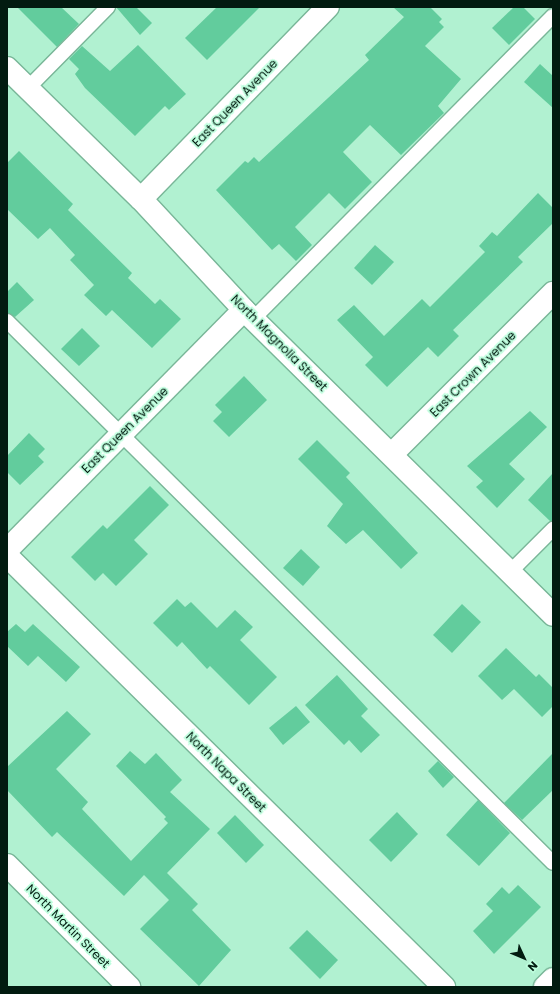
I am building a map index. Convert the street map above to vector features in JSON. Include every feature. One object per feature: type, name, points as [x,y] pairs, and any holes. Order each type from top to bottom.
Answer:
[{"type":"street","name":"East Queen Avenue","points":[[141,199],[328,7]]},
{"type":"street","name":"North Magnolia Street","points":[[7,68],[141,199],[248,315],[392,454],[553,615]]},
{"type":"street","name":"East Crown Avenue","points":[[392,454],[553,293]]},
{"type":"street","name":"East Queen Avenue","points":[[7,550],[121,434],[248,315]]},
{"type":"street","name":"North Napa Street","points":[[7,556],[444,987]]},
{"type":"street","name":"North Martin Street","points":[[7,865],[129,987]]},
{"type":"street","points":[[545,987],[553,979]]},
{"type":"lane","points":[[28,88],[108,7]]},
{"type":"lane","points":[[248,315],[553,16]]},
{"type":"lane","points":[[7,321],[553,863]]},
{"type":"lane","points":[[510,572],[553,528]]},
{"type":"building","points":[[17,7],[61,7],[79,24],[57,47]]},
{"type":"building","points":[[116,7],[136,7],[152,23],[140,35]]},
{"type":"building","points":[[217,7],[260,7],[207,60],[185,38]]},
{"type":"building","points":[[393,7],[430,7],[442,19],[439,22],[444,27],[425,46],[461,79],[438,106],[444,113],[401,155],[370,125],[343,152],[372,182],[345,209],[329,193],[295,227],[312,245],[296,261],[279,244],[272,250],[216,190],[245,161],[248,163],[254,157],[259,162],[369,60],[365,55],[404,17]]},
{"type":"building","points":[[514,7],[523,7],[535,19],[509,45],[492,28]]},
{"type":"building","points":[[138,45],[186,94],[169,110],[165,106],[135,136],[85,88],[75,74],[79,69],[69,59],[82,46],[110,71]]},
{"type":"building","points":[[540,64],[553,76],[553,108],[524,82]]},
{"type":"building","points":[[19,151],[73,204],[68,210],[132,273],[128,278],[155,304],[160,299],[181,319],[152,348],[112,310],[106,316],[84,295],[94,285],[70,260],[75,255],[50,228],[38,239],[7,209],[7,163]]},
{"type":"building","points":[[538,193],[553,208],[553,223],[518,257],[523,262],[453,330],[459,336],[438,357],[428,347],[387,387],[365,365],[373,357],[337,320],[354,305],[384,336],[422,299],[430,307],[485,252],[479,246],[492,232],[497,236]]},
{"type":"building","points":[[375,245],[394,262],[372,285],[354,268]]},
{"type":"building","points":[[17,282],[34,300],[15,317],[7,313],[7,292]]},
{"type":"building","points":[[82,328],[100,346],[79,366],[61,349]]},
{"type":"building","points":[[244,376],[267,400],[229,437],[213,421],[222,412],[215,405]]},
{"type":"building","points":[[530,411],[547,427],[509,464],[525,479],[497,508],[476,487],[483,481],[467,466]]},
{"type":"building","points":[[29,433],[45,449],[38,456],[44,462],[20,485],[7,472],[7,456]]},
{"type":"building","points":[[317,440],[350,473],[346,477],[418,553],[401,569],[363,530],[346,544],[327,526],[343,504],[298,459]]},
{"type":"building","points":[[553,473],[553,521],[550,521],[528,500]]},
{"type":"building","points":[[150,486],[169,505],[134,540],[148,554],[116,586],[103,573],[95,581],[71,557],[103,525],[107,529]]},
{"type":"building","points":[[301,549],[320,567],[303,586],[283,568]]},
{"type":"building","points":[[177,599],[185,607],[191,602],[217,628],[235,610],[253,627],[240,640],[277,677],[249,705],[210,666],[207,669],[182,642],[177,647],[153,623]]},
{"type":"building","points":[[462,604],[481,622],[452,653],[433,635]]},
{"type":"building","points":[[16,624],[25,632],[33,624],[80,667],[66,682],[38,656],[28,666],[7,646],[7,632]]},
{"type":"building","points":[[506,648],[536,677],[539,674],[553,688],[553,706],[542,717],[514,689],[502,700],[478,676]]},
{"type":"building","points":[[337,675],[368,709],[361,716],[380,735],[361,753],[349,740],[344,745],[305,705]]},
{"type":"building","points":[[296,706],[310,722],[283,745],[269,728]]},
{"type":"building","points":[[67,711],[91,734],[56,769],[88,802],[82,809],[131,861],[168,823],[164,819],[166,817],[116,766],[130,751],[145,764],[156,753],[182,780],[170,792],[210,829],[167,873],[198,904],[192,910],[231,950],[199,986],[140,929],[169,900],[144,875],[124,896],[57,832],[52,837],[7,790],[7,767]]},
{"type":"building","points":[[553,753],[553,790],[522,820],[504,803]]},
{"type":"building","points":[[438,761],[454,777],[443,788],[428,771]]},
{"type":"building","points":[[478,800],[510,833],[479,866],[446,835]]},
{"type":"building","points":[[397,812],[418,834],[391,862],[369,840]]},
{"type":"building","points":[[235,815],[264,845],[246,863],[217,833]]},
{"type":"building","points":[[518,885],[541,907],[494,954],[473,931],[493,911],[486,904],[502,887],[509,894]]},
{"type":"building","points":[[307,930],[338,960],[320,979],[289,948]]}]
